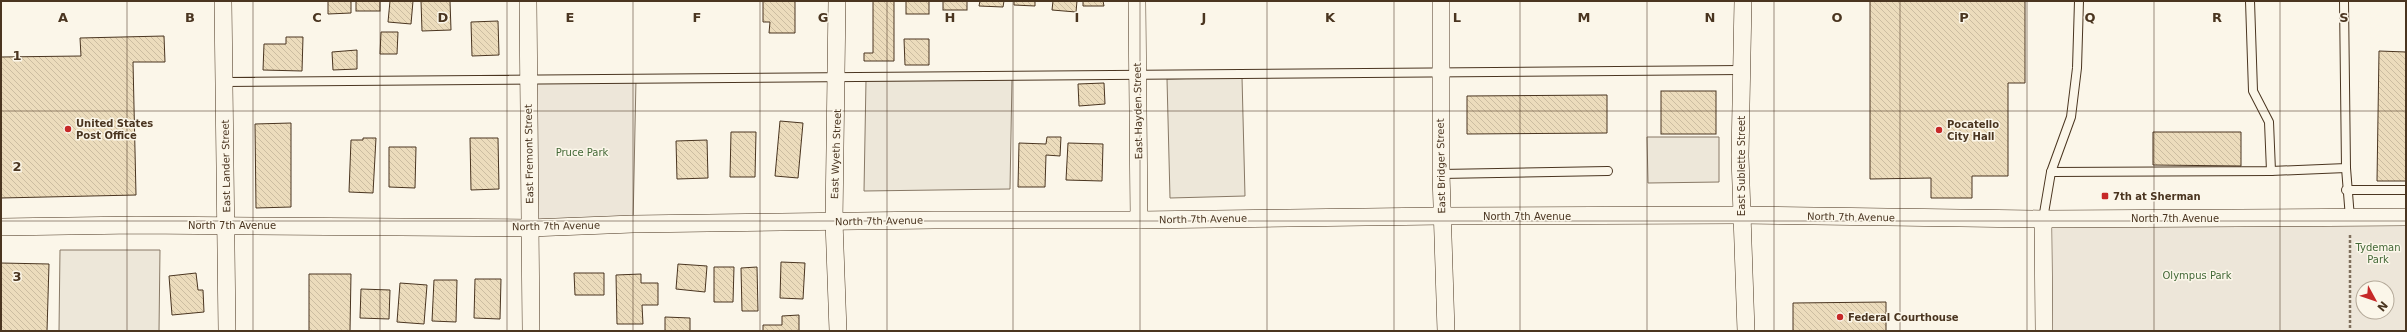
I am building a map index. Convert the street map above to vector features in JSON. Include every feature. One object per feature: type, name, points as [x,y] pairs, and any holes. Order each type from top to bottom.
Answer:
[{"type":"street","name":"East Lander Street","points":[[223,1],[228,331]]},
{"type":"street","name":"East Fremont Street","points":[[528,1],[531,331]]},
{"type":"street","name":"East Wyeth Street","points":[[837,1],[838,78],[834,221],[838,331]]},
{"type":"street","name":"East Hayden Street","points":[[1137,1],[1139,220]]},
{"type":"street","name":"East Bridger Street","points":[[1442,1],[1440,73],[1441,174],[1446,331]]},
{"type":"street","name":"East Sublette Street","points":[[1743,1],[1742,215],[1746,331]]},
{"type":"street","name":"North 7th Avenue","points":[[1,226],[530,228],[834,221],[1139,220],[1442,216],[1742,215],[2043,219],[2406,217]]},
{"type":"street","points":[[2043,219],[2044,331]]},
{"type":"lane","points":[[2043,219],[2051,172],[2071,118],[2077,68],[2078,1]]},
{"type":"lane","points":[[2250,1],[2252,91],[2269,122],[2271,171]]},
{"type":"lane","points":[[2344,1],[2346,190],[2350,218]]},
{"type":"lane","points":[[224,82],[1742,70]]},
{"type":"lane","points":[[2051,172],[2271,171],[2346,168]]},
{"type":"lane","points":[[1441,174],[1608,171]]},
{"type":"lane","points":[[2346,190],[2406,190]]},
{"type":"path","points":[[2350,218],[2350,331]]},
{"type":"green space","name":"Pruce Park","points":[[636,79],[633,224],[530,228],[528,80]]},
{"type":"green space","name":"Olympus Park","points":[[2406,217],[2406,331],[2044,331],[2043,219]]},
{"type":"shaded area","points":[[1242,77],[1245,196],[1170,198],[1167,79]]},
{"type":"shaded area","points":[[1012,78],[1010,189],[864,191],[866,80]]},
{"type":"shaded area","points":[[1647,137],[1719,137],[1719,182],[1648,183]]},
{"type":"shaded area","points":[[60,250],[160,250],[159,331],[59,331]]},
{"type":"building","points":[[328,1],[351,1],[351,13],[328,14]]},
{"type":"building","points":[[356,1],[380,1],[380,11],[356,11]]},
{"type":"building","points":[[390,1],[413,1],[411,24],[388,22]]},
{"type":"building","points":[[421,1],[450,1],[451,30],[422,31]]},
{"type":"building","points":[[763,1],[795,1],[795,33],[769,33],[770,22],[763,22]]},
{"type":"building","points":[[873,1],[894,1],[894,61],[864,61],[864,53],[873,53]]},
{"type":"building","points":[[906,1],[929,1],[929,14],[906,14]]},
{"type":"building","points":[[943,1],[967,1],[967,10],[943,10]]},
{"type":"building","points":[[980,1],[1004,1],[1003,7],[979,6]]},
{"type":"building","points":[[1014,1],[1035,1],[1035,6],[1014,5]]},
{"type":"building","points":[[1053,1],[1077,1],[1076,12],[1052,10]]},
{"type":"building","points":[[1083,1],[1103,1],[1104,6],[1083,6]]},
{"type":"building","name":"Pocatello City Hall","points":[[1870,1],[2025,1],[2025,83],[2008,83],[2008,176],[1972,176],[1972,198],[1931,198],[1931,178],[1870,179]]},
{"type":"building","points":[[498,21],[499,55],[472,56],[471,22]]},
{"type":"building","points":[[381,32],[398,32],[397,54],[380,54]]},
{"type":"building","name":"United States Post Office","points":[[164,36],[165,62],[133,62],[136,195],[1,198],[1,57],[81,56],[80,38]]},
{"type":"building","points":[[286,37],[303,37],[302,71],[263,70],[264,44],[286,44]]},
{"type":"building","points":[[904,39],[929,39],[929,65],[905,65]]},
{"type":"building","points":[[357,50],[357,69],[333,70],[332,52]]},
{"type":"building","points":[[2379,51],[2406,52],[2406,181],[2377,181]]},
{"type":"building","points":[[1104,83],[1105,104],[1079,106],[1078,84]]},
{"type":"building","points":[[1661,91],[1716,91],[1716,134],[1661,134]]},
{"type":"building","points":[[1607,95],[1607,133],[1467,134],[1467,96]]},
{"type":"building","points":[[780,121],[803,123],[798,178],[775,176]]},
{"type":"building","points":[[291,123],[291,207],[256,208],[255,124]]},
{"type":"building","points":[[731,132],[756,132],[755,177],[730,177]]},
{"type":"building","points":[[2153,132],[2241,132],[2241,166],[2153,165]]},
{"type":"building","points":[[1047,137],[1061,137],[1060,156],[1046,155],[1045,187],[1018,187],[1019,143],[1046,144]]},
{"type":"building","points":[[363,138],[376,138],[373,193],[349,192],[351,140],[363,140]]},
{"type":"building","points":[[470,138],[498,138],[499,189],[471,190]]},
{"type":"building","points":[[707,140],[708,178],[677,179],[676,141]]},
{"type":"building","points":[[1068,143],[1103,144],[1102,181],[1066,180]]},
{"type":"building","points":[[389,147],[416,147],[415,188],[389,187]]},
{"type":"building","points":[[781,262],[805,263],[803,299],[780,298]]},
{"type":"building","points":[[1,263],[49,264],[47,331],[1,331]]},
{"type":"building","points":[[678,264],[707,266],[705,292],[676,289]]},
{"type":"building","points":[[714,267],[734,267],[733,302],[714,302]]},
{"type":"building","points":[[757,267],[758,311],[742,311],[741,268]]},
{"type":"building","points":[[196,273],[198,290],[203,290],[204,312],[172,315],[169,276]]},
{"type":"building","points":[[574,273],[604,273],[604,295],[575,295]]},
{"type":"building","points":[[309,274],[351,274],[350,331],[309,331]]},
{"type":"building","points":[[641,274],[641,283],[658,283],[658,305],[642,305],[643,324],[617,324],[616,275]]},
{"type":"building","points":[[475,279],[501,279],[500,319],[474,318]]},
{"type":"building","points":[[434,280],[457,280],[456,322],[432,321]]},
{"type":"building","points":[[400,283],[427,285],[424,324],[397,322]]},
{"type":"building","points":[[361,289],[390,290],[389,319],[360,318]]},
{"type":"building","name":"Federal Courthouse","points":[[1886,302],[1886,331],[1793,331],[1793,303]]},
{"type":"building","points":[[799,315],[799,331],[763,331],[763,325],[782,325],[782,316]]},
{"type":"building","points":[[665,317],[690,318],[690,331],[665,331]]},
{"type":"place","name":"United States Post Office","points":[[68,129]]},
{"type":"place","name":"Pocatello City Hall","points":[[1939,130]]},
{"type":"place","name":"7th at Sherman","points":[[2105,196]]},
{"type":"place","name":"Federal Courthouse","points":[[1840,317]]},
{"type":"park label","name":"Tydeman Park","points":[[2378,252]]}]
